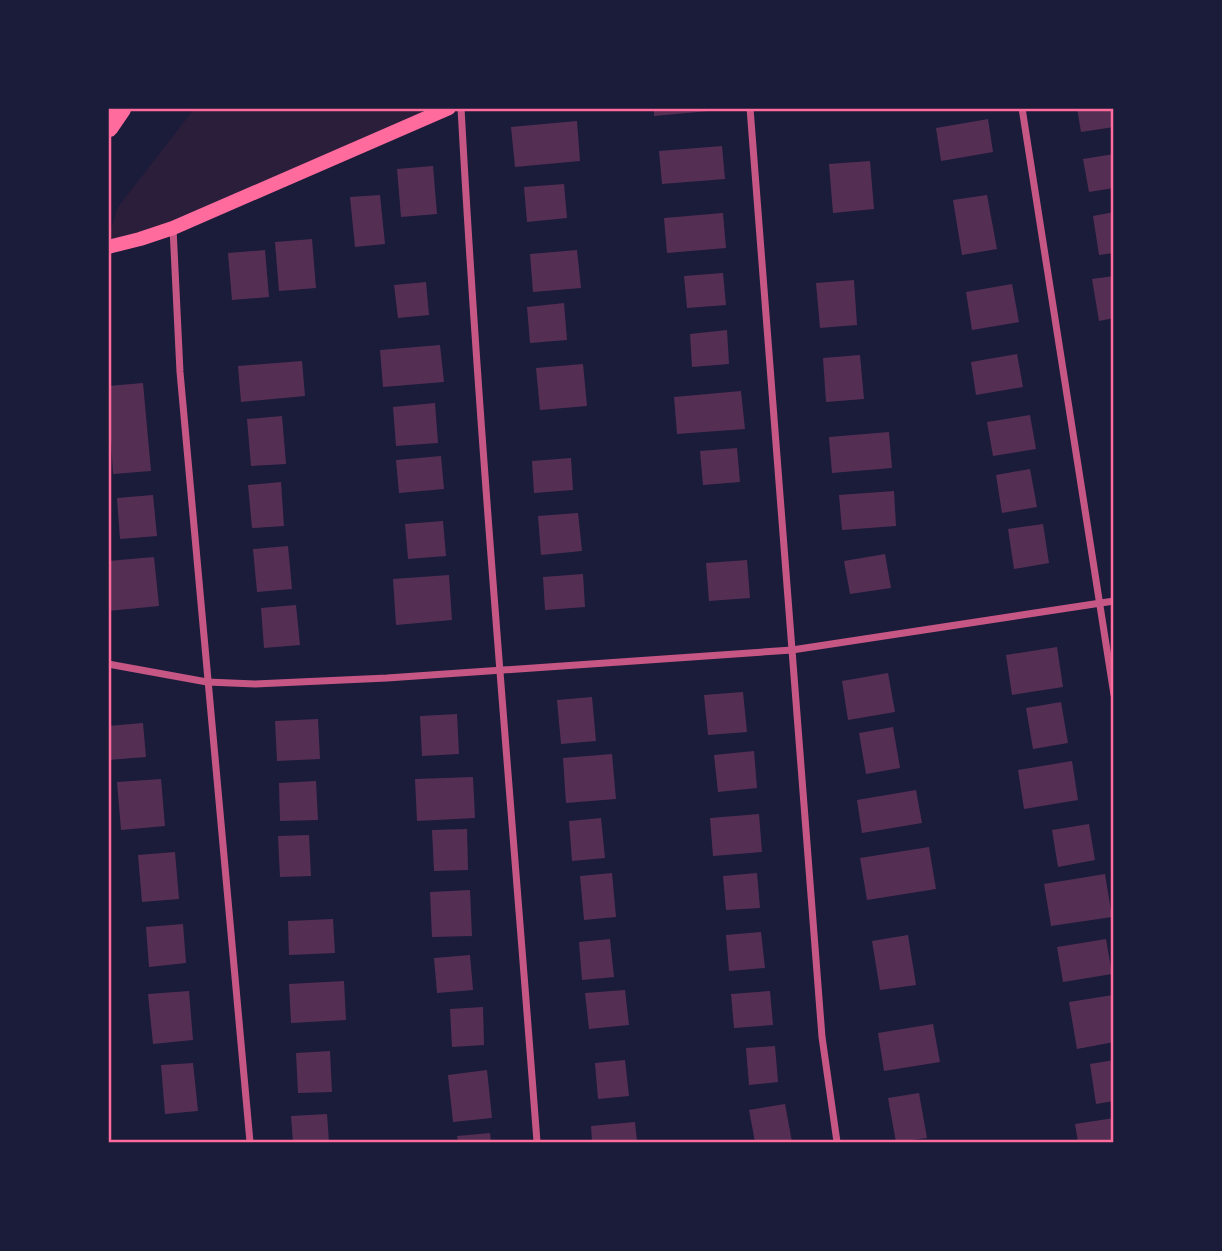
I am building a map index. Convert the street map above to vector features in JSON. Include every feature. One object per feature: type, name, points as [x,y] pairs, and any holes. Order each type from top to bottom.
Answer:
[{"type":"highway","points":[[108,127],[121,108]]},
{"type":"main road","points":[[108,247],[140,240],[173,228],[449,108]]},
{"type":"street","points":[[461,108],[474,341],[537,1143]]},
{"type":"street","points":[[750,108],[822,1037],[837,1143]]},
{"type":"street","points":[[1022,108],[1114,695]]},
{"type":"street","points":[[173,228],[180,372],[250,1143]]},
{"type":"street","points":[[108,664],[207,682],[255,684],[501,671],[792,650],[1114,601]]},
{"type":"shaded area","points":[[194,109],[457,109],[175,229],[109,250],[109,235],[118,207]]},
{"type":"building","points":[[654,108],[720,108],[720,110],[654,116]]},
{"type":"building","points":[[1077,108],[1114,108],[1114,127],[1081,132]]},
{"type":"building","points":[[988,119],[993,152],[941,161],[936,128]]},
{"type":"building","points":[[577,121],[580,161],[515,167],[511,127]]},
{"type":"building","points":[[722,146],[725,179],[662,184],[659,151]]},
{"type":"building","points":[[1114,154],[1114,188],[1089,192],[1083,159]]},
{"type":"building","points":[[870,161],[874,209],[833,213],[829,164]]},
{"type":"building","points":[[433,166],[437,214],[401,217],[397,169]]},
{"type":"building","points":[[564,184],[567,218],[527,222],[524,187]]},
{"type":"building","points":[[380,195],[385,244],[355,247],[350,197]]},
{"type":"building","points":[[987,195],[997,249],[962,255],[953,200]]},
{"type":"building","points":[[1114,212],[1114,253],[1099,255],[1093,216]]},
{"type":"building","points":[[723,213],[726,248],[667,253],[664,218]]},
{"type":"building","points":[[312,239],[316,288],[279,291],[275,242]]},
{"type":"building","points":[[265,250],[269,297],[232,300],[228,253]]},
{"type":"building","points":[[577,250],[581,288],[533,292],[530,254]]},
{"type":"building","points":[[723,273],[726,305],[687,308],[684,276]]},
{"type":"building","points":[[1114,276],[1114,318],[1099,321],[1092,279]]},
{"type":"building","points":[[854,280],[857,325],[820,328],[816,283]]},
{"type":"building","points":[[426,282],[429,315],[398,318],[394,285]]},
{"type":"building","points":[[1012,284],[1019,322],[972,330],[966,292]]},
{"type":"building","points":[[564,303],[567,340],[530,343],[527,307]]},
{"type":"building","points":[[727,330],[729,364],[692,367],[690,334]]},
{"type":"building","points":[[440,345],[444,382],[383,387],[380,350]]},
{"type":"building","points":[[1017,354],[1023,387],[976,395],[971,362]]},
{"type":"building","points":[[860,355],[864,399],[826,402],[823,358]]},
{"type":"building","points":[[302,361],[305,396],[241,402],[238,366]]},
{"type":"building","points":[[583,364],[587,406],[540,410],[536,368]]},
{"type":"building","points":[[143,383],[151,471],[113,474],[108,386]]},
{"type":"building","points":[[741,391],[745,429],[677,434],[674,397]]},
{"type":"building","points":[[435,403],[438,443],[396,446],[393,407]]},
{"type":"building","points":[[1030,415],[1036,449],[993,456],[987,422]]},
{"type":"building","points":[[282,416],[286,464],[251,466],[247,419]]},
{"type":"building","points":[[889,432],[892,468],[832,473],[829,437]]},
{"type":"building","points":[[737,448],[740,482],[703,485],[700,451]]},
{"type":"building","points":[[441,456],[444,489],[399,493],[396,460]]},
{"type":"building","points":[[571,458],[573,490],[534,493],[532,461]]},
{"type":"building","points":[[1030,469],[1037,507],[1002,513],[996,475]]},
{"type":"building","points":[[281,482],[284,526],[252,528],[248,485]]},
{"type":"building","points":[[894,491],[896,526],[842,530],[839,495]]},
{"type":"building","points":[[153,495],[157,536],[120,539],[117,498]]},
{"type":"building","points":[[578,513],[582,551],[541,555],[538,516]]},
{"type":"building","points":[[443,521],[446,556],[408,559],[405,524]]},
{"type":"building","points":[[1043,524],[1049,563],[1014,569],[1008,529]]},
{"type":"building","points":[[288,546],[292,589],[257,592],[253,549]]},
{"type":"building","points":[[885,554],[891,588],[850,594],[844,561]]},
{"type":"building","points":[[154,557],[159,606],[108,611],[108,561]]},
{"type":"building","points":[[747,560],[750,598],[709,601],[706,563]]},
{"type":"building","points":[[583,574],[585,607],[545,610],[543,577]]},
{"type":"building","points":[[449,575],[452,620],[396,625],[393,579]]},
{"type":"building","points":[[296,605],[300,645],[264,648],[261,608]]},
{"type":"building","points":[[1057,647],[1063,687],[1012,695],[1006,655]]},
{"type":"building","points":[[888,673],[895,712],[848,720],[842,681]]},
{"type":"building","points":[[743,692],[747,732],[708,735],[704,695]]},
{"type":"building","points":[[592,697],[596,741],[561,744],[557,700]]},
{"type":"building","points":[[1061,702],[1068,743],[1033,749],[1026,708]]},
{"type":"building","points":[[457,714],[459,754],[422,756],[420,716]]},
{"type":"building","points":[[318,719],[320,759],[277,761],[275,721]]},
{"type":"building","points":[[143,723],[146,757],[108,760],[108,726]]},
{"type":"building","points":[[893,727],[900,768],[866,774],[859,733]]},
{"type":"building","points":[[754,751],[757,788],[718,792],[714,755]]},
{"type":"building","points":[[612,754],[616,799],[566,803],[563,758]]},
{"type":"building","points":[[1072,761],[1078,800],[1024,809],[1018,770]]},
{"type":"building","points":[[473,777],[475,818],[417,821],[415,779]]},
{"type":"building","points":[[161,779],[165,826],[121,830],[117,782]]},
{"type":"building","points":[[316,781],[318,820],[280,821],[279,783]]},
{"type":"building","points":[[916,790],[922,823],[862,833],[857,800]]},
{"type":"building","points":[[759,814],[762,852],[713,856],[710,818]]},
{"type":"building","points":[[601,818],[605,858],[572,861],[569,821]]},
{"type":"building","points":[[1089,824],[1095,860],[1058,867],[1052,830]]},
{"type":"building","points":[[467,829],[468,870],[434,871],[432,830]]},
{"type":"building","points":[[309,835],[311,876],[280,877],[278,836]]},
{"type":"building","points":[[929,847],[936,889],[867,900],[860,858]]},
{"type":"building","points":[[175,852],[179,899],[142,902],[138,855]]},
{"type":"building","points":[[612,873],[616,917],[584,920],[580,876]]},
{"type":"building","points":[[757,873],[760,908],[726,910],[723,876]]},
{"type":"building","points":[[1105,874],[1112,917],[1051,926],[1044,884]]},
{"type":"building","points":[[470,890],[472,936],[432,937],[430,892]]},
{"type":"building","points":[[333,919],[335,953],[289,955],[288,921]]},
{"type":"building","points":[[183,924],[186,963],[149,967],[146,927]]},
{"type":"building","points":[[761,932],[765,968],[729,971],[726,935]]},
{"type":"building","points":[[908,935],[916,985],[880,990],[872,941]]},
{"type":"building","points":[[610,939],[614,977],[582,980],[579,942]]},
{"type":"building","points":[[1106,939],[1112,974],[1063,982],[1057,947]]},
{"type":"building","points":[[470,955],[473,990],[437,993],[434,958]]},
{"type":"building","points":[[344,981],[346,1020],[291,1023],[289,984]]},
{"type":"building","points":[[625,990],[629,1025],[589,1029],[585,993]]},
{"type":"building","points":[[189,991],[193,1040],[153,1044],[148,994]]},
{"type":"building","points":[[770,991],[773,1025],[734,1028],[731,994]]},
{"type":"building","points":[[1113,995],[1114,1042],[1077,1049],[1069,1002]]},
{"type":"building","points":[[483,1007],[484,1045],[452,1047],[450,1009]]},
{"type":"building","points":[[933,1024],[940,1062],[884,1071],[878,1033]]},
{"type":"building","points":[[775,1046],[778,1082],[749,1085],[746,1048]]},
{"type":"building","points":[[330,1051],[332,1092],[298,1093],[296,1053]]},
{"type":"building","points":[[625,1060],[629,1096],[598,1099],[595,1063]]},
{"type":"building","points":[[1114,1060],[1114,1101],[1096,1104],[1090,1064]]},
{"type":"building","points":[[193,1063],[198,1111],[165,1114],[161,1065]]},
{"type":"building","points":[[487,1070],[492,1118],[453,1122],[448,1075]]},
{"type":"building","points":[[919,1093],[927,1138],[896,1142],[888,1098]]},
{"type":"building","points":[[785,1104],[792,1142],[755,1142],[749,1110]]},
{"type":"building","points":[[327,1114],[329,1142],[293,1142],[291,1116]]},
{"type":"building","points":[[1114,1118],[1114,1142],[1078,1142],[1075,1124]]},
{"type":"building","points":[[635,1122],[637,1142],[592,1142],[591,1126]]},
{"type":"building","points":[[490,1133],[491,1142],[458,1142],[457,1136]]}]
